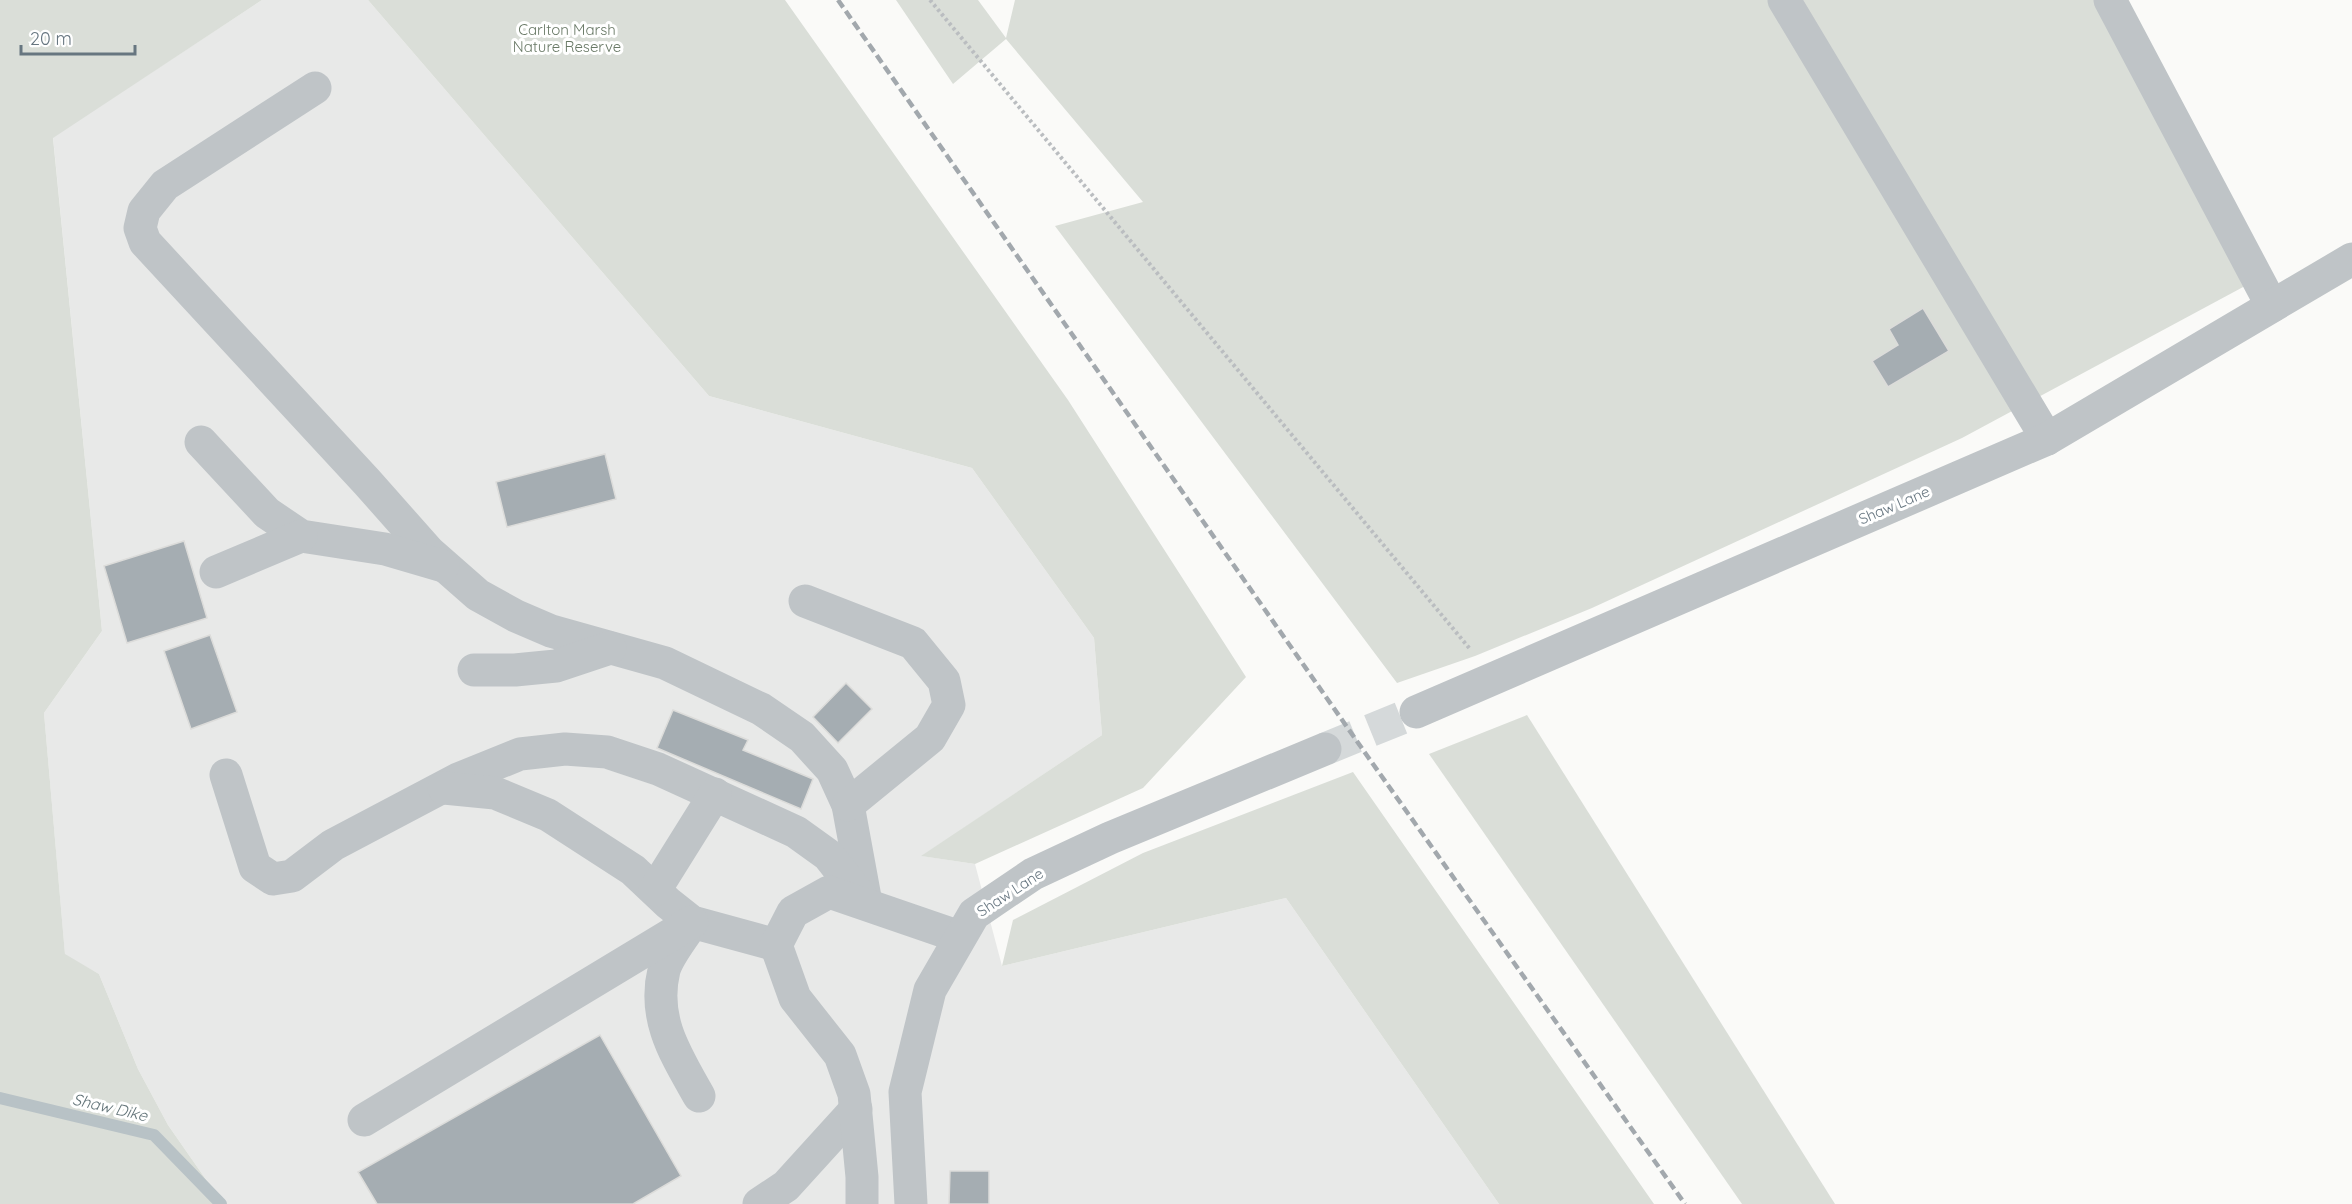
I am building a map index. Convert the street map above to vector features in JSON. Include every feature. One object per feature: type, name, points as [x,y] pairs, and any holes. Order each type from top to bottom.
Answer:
[{"type":"street","points":[[1784,0],[2046,439]]},
{"type":"street","points":[[2110,0],[2272,306]]},
{"type":"street","points":[[315,88],[165,185],[144,211],[141,228],[145,242],[429,552],[478,595],[516,616],[551,631],[665,663],[761,709],[802,737],[832,770],[848,805],[866,903]]},
{"type":"street","name":"Shaw Lane","points":[[1416,712],[2046,439],[2352,259]]},
{"type":"street","points":[[201,442],[267,513],[301,536],[385,549],[447,568]]},
{"type":"street","points":[[216,572],[301,536]]},
{"type":"street","points":[[805,601],[913,643],[944,681],[949,705],[930,738],[848,805]]},
{"type":"street","points":[[474,670],[515,670],[556,666],[610,648]]},
{"type":"street","points":[[226,775],[255,867],[273,879],[291,876],[333,845],[458,779],[520,754],[565,748],[607,752],[658,769],[796,832],[828,855],[866,903]]},
{"type":"street","name":"Shaw Lane","points":[[911,1204],[905,1092],[930,990],[974,914],[1033,874],[1110,838],[1325,749]]},
{"type":"street","points":[[441,788],[495,793],[548,815],[633,870],[692,922],[776,945]]},
{"type":"street","points":[[655,890],[715,794]]},
{"type":"street","points":[[862,1204],[854,1094],[840,1055],[795,998],[776,945],[793,912],[829,892],[960,937]]},
{"type":"street","points":[[692,922],[664,969],[661,1009],[669,1042],[699,1096]]},
{"type":"street","points":[[364,1119],[692,922]]},
{"type":"street","points":[[759,1204],[786,1186],[855,1109]]},
{"type":"path","points":[[930,0],[1375,532],[1475,656]]},
{"type":"shaded area","points":[[262,0],[368,0],[709,396],[972,468],[1094,638],[1102,735],[922,856],[975,864],[1002,966],[1286,898],[1499,1204],[223,1204],[168,1125],[138,1069],[99,974],[65,955],[44,713],[102,631],[53,137]]},
{"type":"green space","points":[[0,0],[262,0],[53,138],[102,631],[44,713],[65,954],[99,974],[138,1069],[168,1125],[223,1204],[0,1204]]},
{"type":"green space","name":"Carlton Marsh Nature Reserve","points":[[368,0],[785,0],[1068,400],[1246,677],[1143,788],[975,864],[921,856],[1102,735],[1094,638],[972,468],[709,396]]},
{"type":"green space","points":[[896,0],[978,0],[1006,38],[1015,0],[2097,0],[2245,286],[1962,438],[1592,608],[1475,656],[1397,683],[1055,226],[1143,202],[1006,39],[953,84]]},
{"type":"green space","points":[[1527,715],[1835,1204],[1742,1204],[1429,754]]},
{"type":"green space","points":[[1353,772],[1654,1204],[1499,1204],[1286,898],[1002,966],[1013,920],[1143,853]]},
{"type":"building","points":[[1923,308],[1949,351],[1888,387],[1872,361],[1898,345],[1889,329]]},
{"type":"building","points":[[605,454],[616,499],[507,527],[496,482]]},
{"type":"building","points":[[184,541],[207,618],[127,643],[104,566]]},
{"type":"building","points":[[210,635],[237,712],[191,729],[164,651]]},
{"type":"building","points":[[846,683],[872,709],[838,743],[813,717]]},
{"type":"building","points":[[673,710],[748,740],[743,750],[813,779],[801,809],[657,748]]},
{"type":"building","points":[[600,1035],[681,1176],[633,1204],[377,1204],[358,1172]]},
{"type":"building","points":[[950,1171],[989,1171],[989,1204],[949,1204]]},
{"type":"waterway","name":"Shaw Dike","points":[[0,1098],[154,1135],[221,1204]]},
{"type":"tunnel","points":[[1325,749],[1416,712]]},
{"type":"railway","points":[[838,0],[1368,757],[1685,1204]]}]
